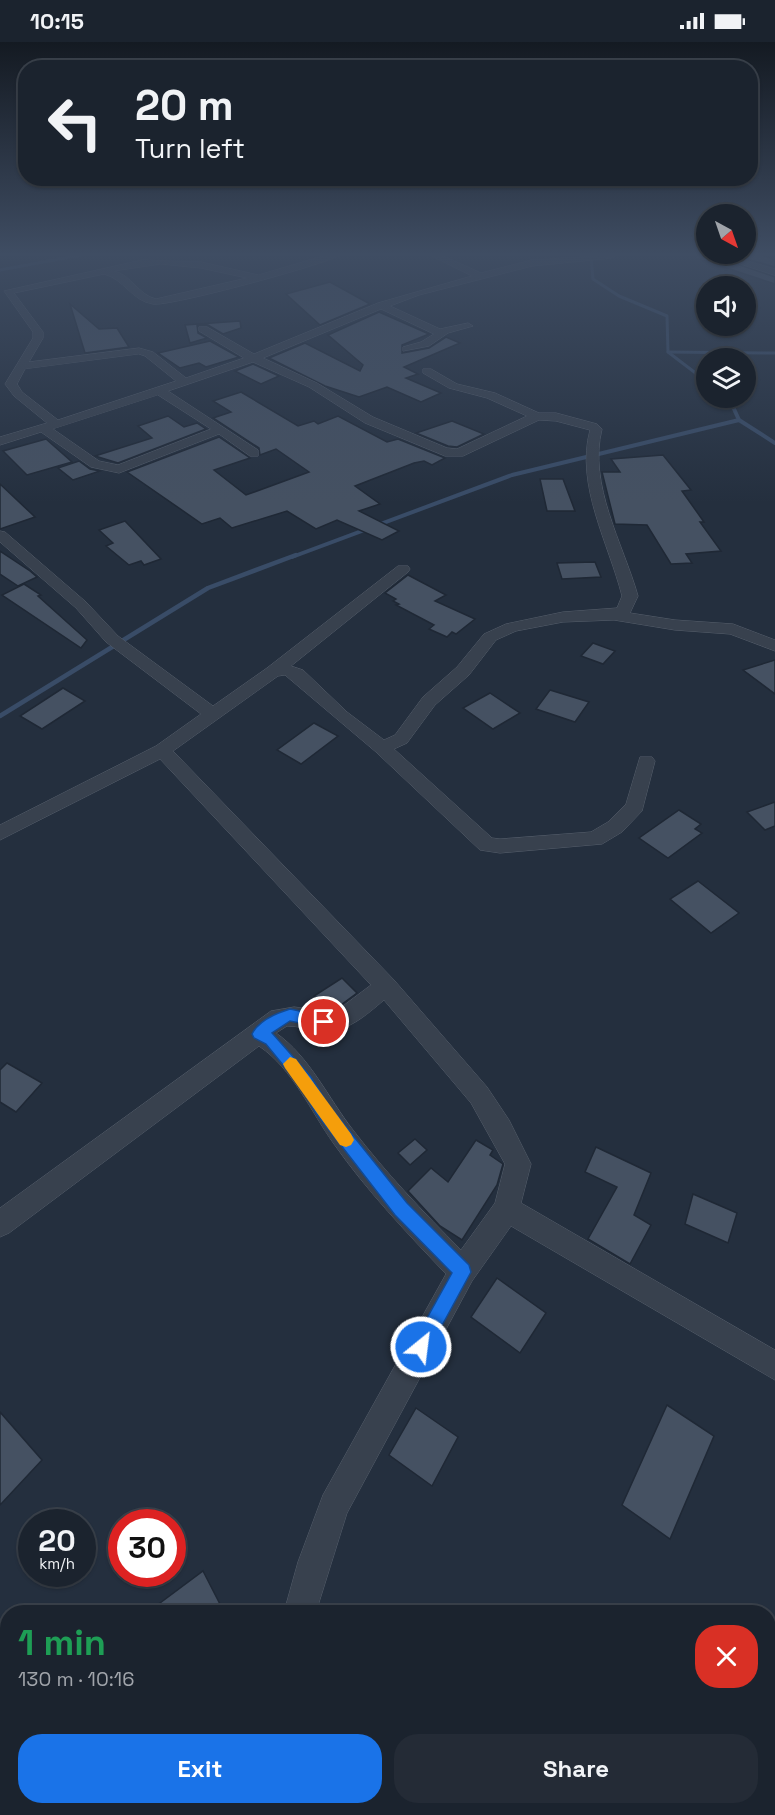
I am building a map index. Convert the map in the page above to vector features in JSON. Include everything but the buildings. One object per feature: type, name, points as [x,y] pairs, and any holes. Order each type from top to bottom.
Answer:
[{"type":"street","points":[[38,338],[11,384],[13,389],[50,426],[95,464],[119,469],[219,430]]},
{"type":"street","points":[[218,338],[254,358],[314,385],[369,420],[452,454],[459,453],[537,416]]},
{"type":"street","points":[[0,441],[159,391],[254,358],[303,338]]},
{"type":"street","points":[[407,349],[425,344],[435,338]]},
{"type":"street","points":[[0,375],[139,351],[148,354],[184,382]]},
{"type":"street","points":[[427,371],[453,386],[491,395],[537,416],[556,417],[596,429],[590,455],[593,478],[630,596],[624,611],[614,615]]},
{"type":"street","points":[[159,391],[185,405],[255,453]]},
{"type":"street","points":[[0,535],[81,605],[112,639],[213,714]]},
{"type":"street","points":[[0,833],[162,750],[273,672],[403,569]]},
{"type":"street","points":[[382,748],[401,739],[429,701],[463,671],[490,636],[512,627],[563,616],[614,615],[675,625],[733,629],[775,646]]},
{"type":"street","points":[[273,672],[287,670],[297,674],[341,716],[382,748],[487,845],[595,839],[615,827],[635,806],[646,761]]},
{"type":"street","points":[[162,750],[386,986],[479,1095],[500,1128],[518,1164],[507,1209],[462,1272],[334,1506],[302,1605]]},
{"type":"street","points":[[0,1224],[279,1018],[290,1015],[324,1022],[338,1021],[386,986]]},
{"type":"street","points":[[259,1034],[271,1040],[306,1082],[327,1115],[401,1209],[462,1272]]},
{"type":"street","points":[[507,1209],[775,1366]]},
{"type":"waterway","points":[[668,338],[668,352]]},
{"type":"waterway","points":[[668,352],[775,353]]},
{"type":"waterway","points":[[668,352],[696,373]]},
{"type":"waterway","points":[[734,408],[739,420]]},
{"type":"waterway","points":[[292,557],[512,475],[739,420]]},
{"type":"waterway","points":[[739,420],[775,443]]},
{"type":"waterway","points":[[0,716],[208,588],[296,555]]},
{"type":"slow traffic","points":[[290,1064],[306,1082],[321,1108],[346,1140]]},
{"type":"route","points":[[324,1022],[290,1015],[279,1018],[259,1034],[271,1040],[306,1082],[321,1108],[401,1209],[462,1272],[421,1347]]}]
